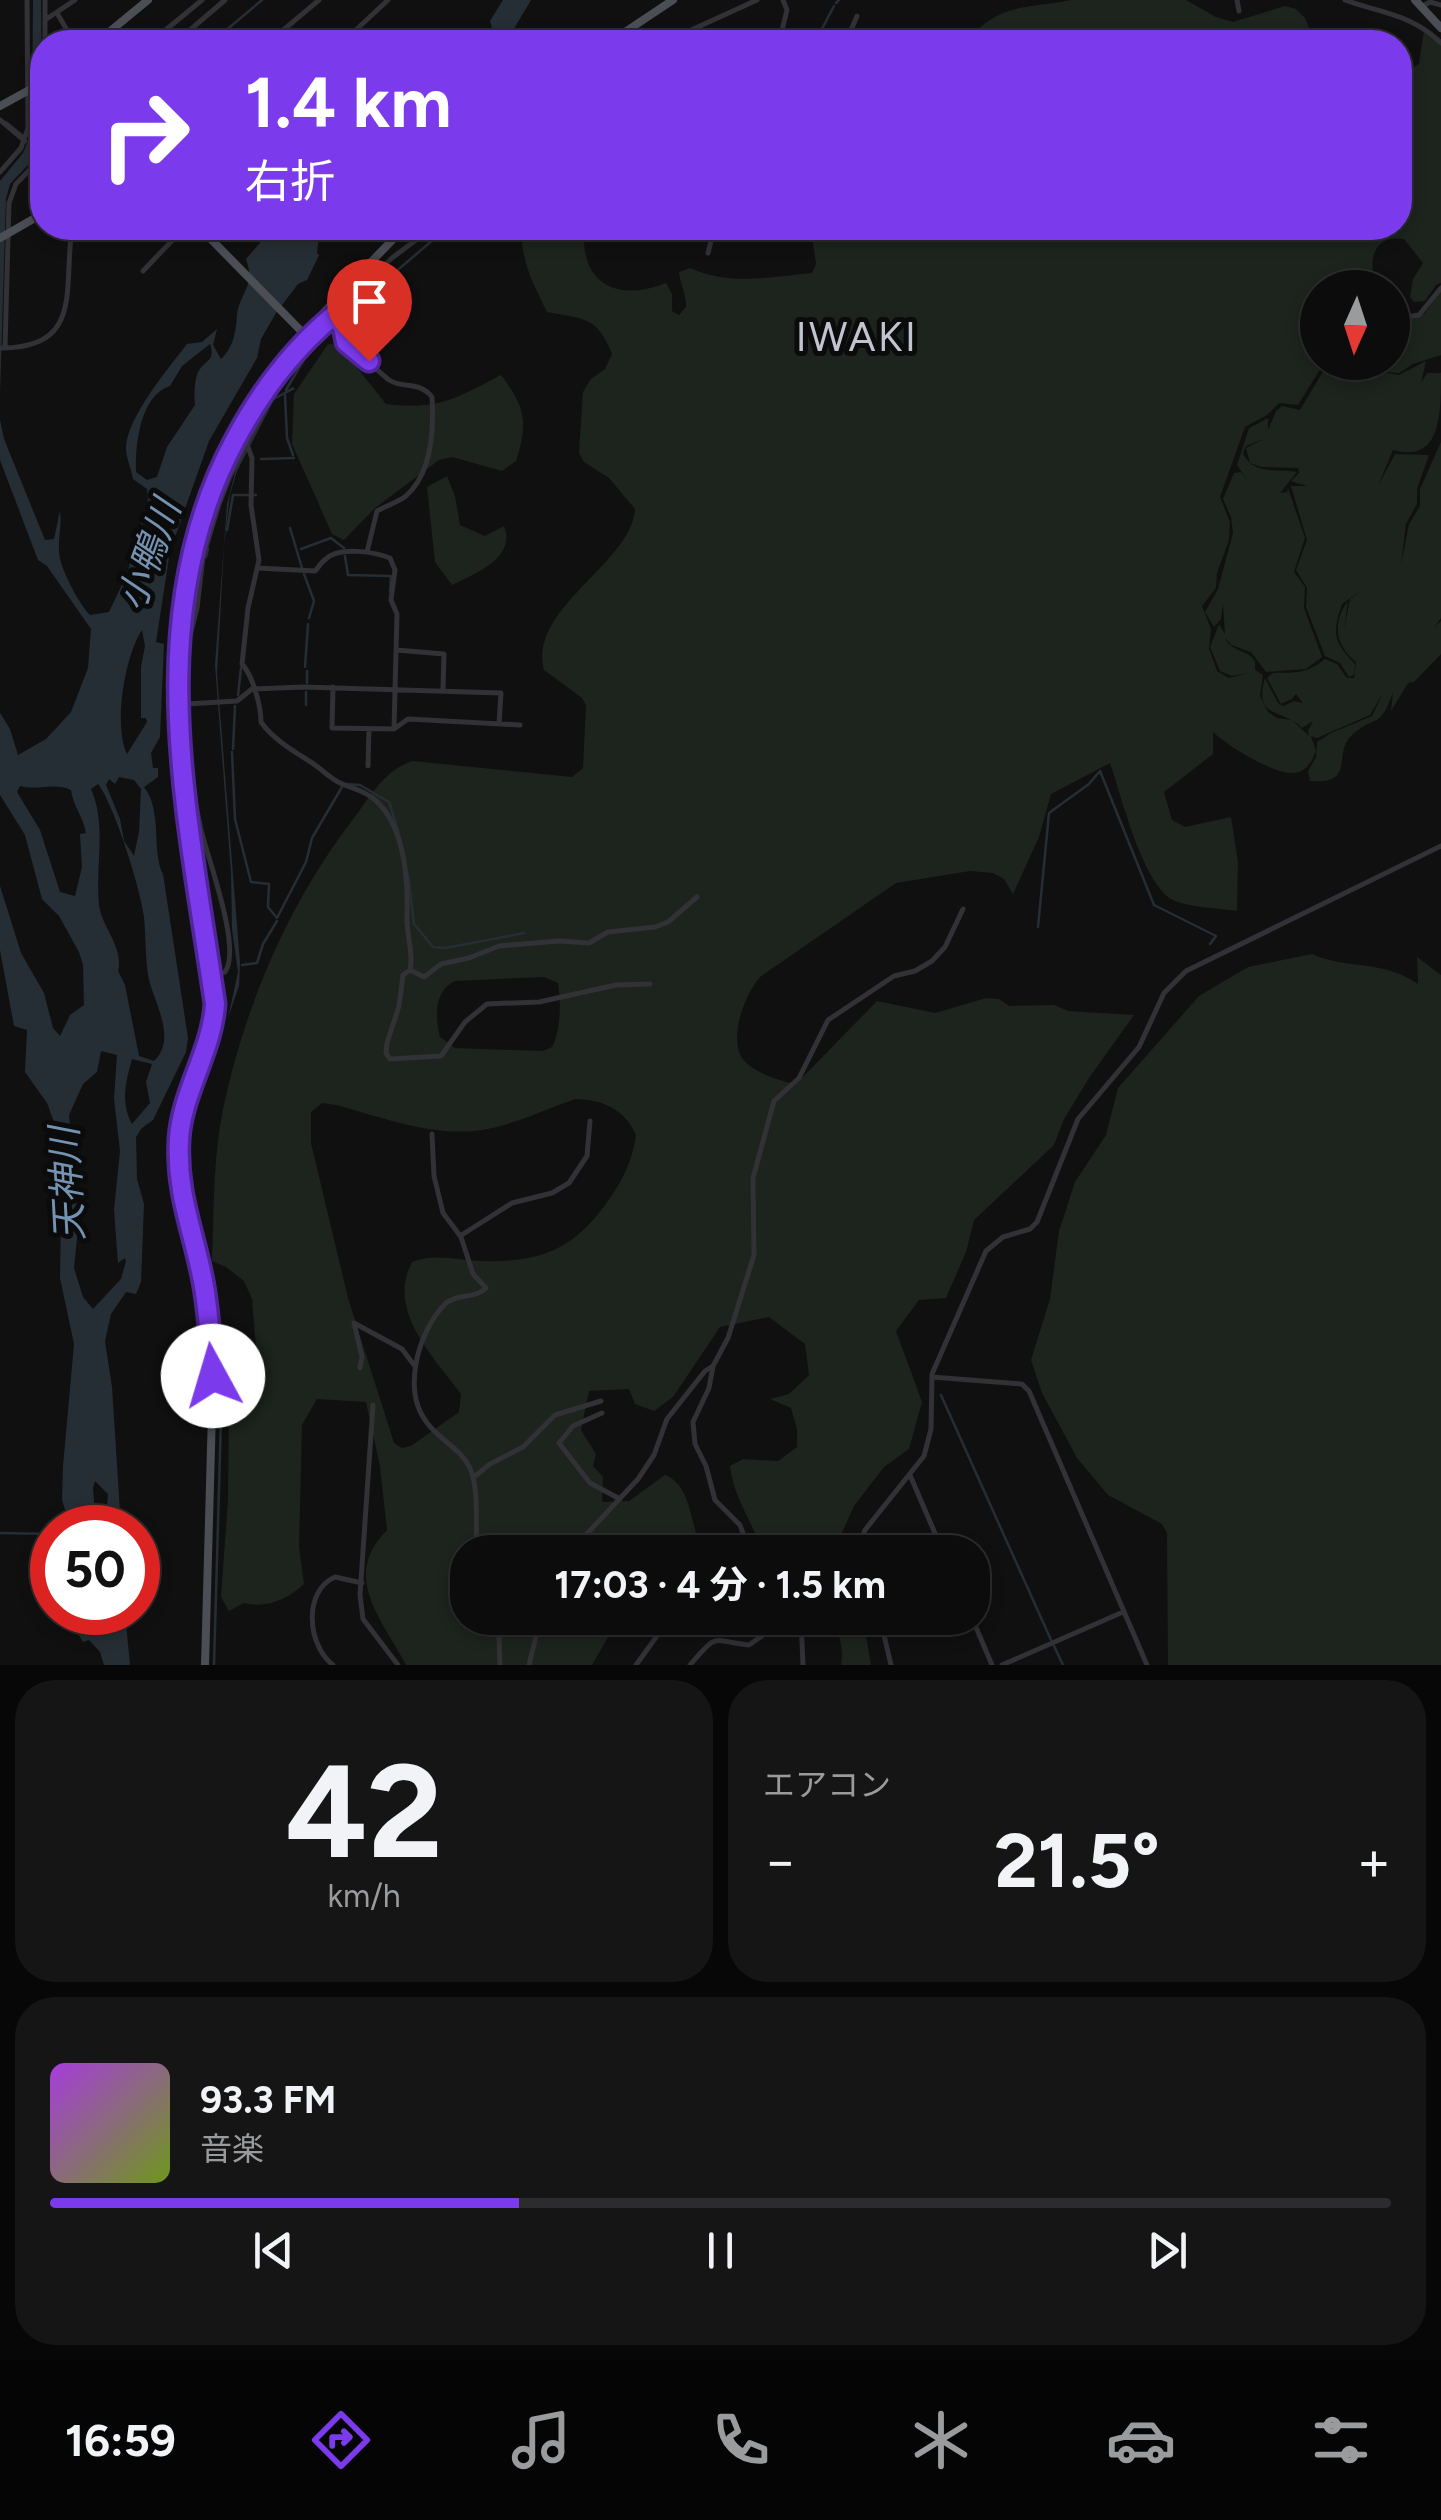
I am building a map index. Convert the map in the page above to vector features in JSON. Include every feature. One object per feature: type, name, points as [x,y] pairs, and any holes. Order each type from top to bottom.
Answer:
[{"type":"main road","points":[[112,30],[148,0]]},
{"type":"main road","points":[[628,30],[673,0]]},
{"type":"main road","points":[[1419,3],[1441,28]]},
{"type":"main road","points":[[0,106],[30,90]]},
{"type":"main road","points":[[4,236],[30,221]]},
{"type":"main road","points":[[212,240],[304,334]]},
{"type":"main road","points":[[206,1665],[213,1376],[203,1278],[183,1210],[179,1140],[214,1023],[178,742],[176,668],[184,588],[215,481],[255,405],[304,334],[393,240]]},
{"type":"street","points":[[0,172],[25,141],[28,128],[28,0]]},
{"type":"street","points":[[45,0],[45,30]]},
{"type":"street","points":[[45,20],[75,0]]},
{"type":"street","points":[[166,30],[202,0]]},
{"type":"street","points":[[190,30],[225,0]]},
{"type":"street","points":[[283,30],[319,0]]},
{"type":"street","points":[[356,30],[388,0]]},
{"type":"street","points":[[692,30],[756,0]]},
{"type":"street","points":[[782,30],[786,10],[783,0]]},
{"type":"street","points":[[1238,0],[1240,11]]},
{"type":"street","points":[[1344,0],[1378,4],[1425,28],[1441,44]]},
{"type":"street","points":[[1419,3],[1441,5]]},
{"type":"street","points":[[57,13],[67,30]]},
{"type":"street","points":[[851,30],[857,16]]},
{"type":"street","points":[[0,120],[25,141]]},
{"type":"street","points":[[30,171],[11,193],[4,236],[3,348],[45,341],[61,322],[71,240]]},
{"type":"street","points":[[143,271],[173,240]]},
{"type":"street","points":[[304,334],[333,316],[416,240]]},
{"type":"street","points":[[708,253],[712,240]]},
{"type":"street","points":[[1410,316],[1419,315],[1441,288]]},
{"type":"street","points":[[333,316],[343,326],[346,342],[382,375],[396,384],[422,388],[432,397],[432,434],[426,463],[406,496],[378,511],[367,552]]},
{"type":"street","points":[[189,637],[212,525],[246,442],[288,364],[286,360]]},
{"type":"street","points":[[246,442],[252,458],[251,505],[257,531],[258,568],[248,608],[242,664],[260,700],[264,727],[340,783],[360,789],[372,798],[392,823],[405,869],[407,940],[412,959],[410,970],[403,975],[399,1006],[386,1043],[390,1059],[441,1056],[465,1022],[487,1004],[539,1002],[616,985],[650,984]]},
{"type":"street","points":[[258,568],[315,571],[330,555],[367,552],[390,558],[394,564],[391,600],[396,614],[394,729]]},
{"type":"street","points":[[184,588],[189,637],[190,756],[200,826],[224,910],[231,961],[226,972],[211,976]]},
{"type":"street","points":[[396,650],[444,654],[444,689]]},
{"type":"street","points":[[334,687],[332,728],[394,729],[408,719],[520,725]]},
{"type":"street","points":[[187,704],[237,701],[252,689],[394,687],[501,692],[499,724]]},
{"type":"street","points":[[368,766],[370,730]]},
{"type":"street","points":[[863,1535],[910,1476],[928,1444],[932,1376],[986,1251],[1004,1236],[1030,1229],[1037,1222],[1078,1119],[1139,1047],[1172,983],[1186,971],[1441,846]]},
{"type":"street","points":[[410,970],[424,976],[441,964],[506,944],[589,943],[608,932],[655,927],[668,922],[697,897]]},
{"type":"street","points":[[586,1535],[650,1463],[667,1419],[713,1366],[728,1338],[754,1255],[753,1178],[774,1102],[800,1078],[828,1020],[894,976],[932,961],[945,946],[964,908]]},
{"type":"street","points":[[460,1236],[512,1203],[552,1193],[569,1182],[587,1156],[590,1121]]},
{"type":"street","points":[[432,1134],[432,1158],[443,1212],[460,1236],[474,1274],[486,1290],[454,1298],[444,1306],[417,1349],[417,1400],[426,1421],[463,1457],[473,1477],[475,1535]]},
{"type":"street","points":[[360,1368],[362,1358],[354,1322],[402,1349],[415,1368]]},
{"type":"street","points":[[713,1366],[709,1388],[694,1422],[695,1444],[706,1466],[712,1501],[740,1525],[744,1535]]},
{"type":"street","points":[[932,1376],[1022,1384],[1029,1391],[1147,1665]]},
{"type":"street","points":[[473,1477],[523,1447],[558,1413],[602,1400]]},
{"type":"street","points":[[373,1405],[363,1618],[398,1665]]},
{"type":"street","points":[[602,1413],[573,1426],[559,1443],[590,1484],[620,1500]]},
{"type":"street","points":[[910,1476],[936,1535]]},
{"type":"street","points":[[332,1665],[315,1640],[313,1610],[318,1588],[335,1576],[362,1583]]},
{"type":"street","points":[[1002,1665],[1123,1612]]},
{"type":"street","points":[[498,1635],[498,1663]]},
{"type":"street","points":[[529,1665],[536,1635]]},
{"type":"street","points":[[636,1665],[658,1635]]},
{"type":"street","points":[[690,1665],[712,1642],[724,1639],[750,1645],[764,1635]]},
{"type":"street","points":[[800,1635],[802,1665]]},
{"type":"street","points":[[884,1635],[891,1665]]},
{"type":"street","points":[[979,1635],[992,1665]]},
{"type":"shaded area","points":[[1071,0],[1186,0],[1233,22],[1285,6],[1296,9],[1310,30],[978,30],[1002,14]]},
{"type":"shaded area","points":[[1424,30],[1441,46],[1441,283],[1425,301],[1414,302],[1410,297],[1413,279],[1423,263],[1405,240],[1412,240],[1412,68],[1419,64]]},
{"type":"shaded area","points":[[522,240],[584,240],[587,260],[598,278],[626,290],[666,283],[672,294],[672,311],[679,315],[686,303],[679,272],[690,268],[735,279],[812,273],[816,264],[813,240],[1389,240],[1375,252],[1372,270],[1300,270],[1300,380],[1313,380],[1298,405],[1279,403],[1245,427],[1220,497],[1230,522],[1229,540],[1216,588],[1202,606],[1211,629],[1209,649],[1217,671],[1229,678],[1249,673],[1232,676],[1220,671],[1210,647],[1219,624],[1225,634],[1223,604],[1221,619],[1214,627],[1205,612],[1218,589],[1233,533],[1231,517],[1223,499],[1234,473],[1241,472],[1248,481],[1237,465],[1249,428],[1268,418],[1268,430],[1282,406],[1300,410],[1318,380],[1410,380],[1410,369],[1426,361],[1421,383],[1427,373],[1441,373],[1435,432],[1421,450],[1393,450],[1378,486],[1395,454],[1429,455],[1417,489],[1417,504],[1406,524],[1401,565],[1409,524],[1420,506],[1420,489],[1441,442],[1441,618],[1434,628],[1441,621],[1441,654],[1414,682],[1408,683],[1391,711],[1393,692],[1380,717],[1352,735],[1334,778],[1310,781],[1308,771],[1316,757],[1317,742],[1372,716],[1383,693],[1370,715],[1317,738],[1311,736],[1316,751],[1302,771],[1285,772],[1264,765],[1213,732],[1213,754],[1164,792],[1172,820],[1185,827],[1231,817],[1238,862],[1237,911],[1182,903],[1163,893],[1143,860],[1110,763],[1051,794],[1039,837],[1013,894],[1004,879],[993,873],[970,871],[896,883],[760,977],[749,993],[738,1024],[740,1054],[765,1074],[796,1084],[877,1001],[935,1013],[986,998],[999,999],[1009,1006],[1054,1005],[1068,1011],[1134,1015],[1089,1078],[1064,1119],[1054,1145],[974,1220],[966,1252],[946,1298],[919,1300],[896,1331],[922,1402],[909,1449],[884,1467],[854,1506],[841,1535],[756,1535],[735,1489],[730,1466],[743,1459],[778,1461],[797,1447],[791,1408],[770,1399],[789,1394],[809,1375],[805,1344],[769,1317],[720,1327],[673,1397],[654,1411],[635,1404],[629,1389],[589,1391],[581,1430],[596,1454],[593,1466],[603,1477],[602,1502],[629,1501],[665,1475],[684,1493],[697,1535],[450,1535],[450,1635],[609,1635],[592,1665],[406,1665],[377,1614],[366,1581],[374,1547],[387,1530],[380,1467],[366,1402],[317,1399],[302,1425],[299,1547],[304,1584],[277,1601],[261,1605],[244,1603],[229,1611],[221,1597],[229,1406],[256,1347],[252,1299],[244,1281],[212,1261],[216,1165],[232,1070],[272,956],[331,850],[394,770],[413,761],[572,777],[583,768],[586,705],[544,670],[543,647],[565,606],[630,529],[635,509],[609,478],[584,462],[579,453],[583,392],[591,379],[605,369],[612,354],[601,332],[588,321],[547,312],[525,261]],"holes":[[[1251,463],[1298,468],[1299,473],[1291,481],[1307,486],[1291,486],[1307,540],[1296,570],[1307,588],[1306,607],[1325,656],[1340,663],[1349,677],[1354,675],[1355,664],[1336,637],[1337,623],[1342,604],[1366,587],[1350,599],[1344,629],[1348,601],[1338,625],[1340,641],[1356,662],[1354,678],[1347,678],[1337,664],[1325,659],[1306,670],[1273,673],[1267,678],[1281,704],[1296,694],[1303,703],[1294,701],[1283,706],[1278,703],[1265,678],[1262,691],[1266,707],[1291,720],[1268,712],[1260,696],[1263,675],[1255,670],[1255,661],[1231,646],[1225,638],[1231,645],[1251,652],[1266,672],[1306,669],[1322,657],[1304,608],[1305,587],[1294,572],[1305,538],[1288,488],[1280,493],[1297,472],[1267,470]],[[544,977],[558,983],[560,999],[552,1047],[543,1051],[455,1048],[440,1037],[438,1005],[448,985],[455,981]],[[576,1099],[619,1112],[636,1135],[627,1168],[615,1190],[584,1230],[555,1249],[522,1259],[437,1257],[412,1262],[406,1280],[409,1316],[427,1349],[461,1394],[459,1412],[411,1446],[402,1448],[394,1443],[348,1298],[311,1143],[311,1112],[322,1103],[411,1126],[469,1131],[499,1126]]]},
{"type":"shaded area","points":[[1441,291],[1441,355],[1410,366],[1410,317],[1424,314]]},
{"type":"shaded area","points":[[328,344],[339,345],[386,404],[446,401],[501,375],[516,397],[522,416],[516,461],[502,471],[452,457],[439,460],[375,508],[344,540],[332,534],[292,444],[294,394]]},
{"type":"shaded area","points":[[447,476],[460,525],[485,536],[504,526],[506,537],[499,556],[452,585],[435,562],[427,487]]},
{"type":"shaded area","points":[[1312,954],[1391,971],[1418,984],[1417,957],[1441,975],[1441,1665],[1168,1665],[1167,1533],[1162,1524],[1108,1495],[1077,1458],[1042,1393],[1031,1360],[1050,1299],[1059,1231],[1075,1182],[1106,1135],[1118,1088],[1199,996],[1248,967]]},
{"type":"shaded area","points":[[838,1635],[866,1635],[871,1665],[841,1665]]},
{"type":"water","points":[[33,0],[41,0],[41,30],[33,30]]},
{"type":"water","points":[[503,0],[531,0],[513,30],[488,30],[492,27],[490,21]]},
{"type":"water","points":[[30,136],[30,163],[10,184],[6,199],[0,394],[0,181],[23,153]]},
{"type":"water","points":[[262,240],[319,240],[319,255],[307,280],[298,284],[276,313],[261,339],[257,358],[209,441],[170,551],[156,642],[164,644],[160,737],[151,753],[158,777],[144,787],[155,819],[188,1038],[186,1052],[153,1120],[136,1137],[137,1179],[144,1204],[141,1282],[136,1294],[126,1292],[111,1314],[105,1341],[120,1505],[107,1505],[108,1494],[95,1481],[94,1505],[64,1505],[63,1466],[74,1344],[60,1278],[61,1219],[50,1150],[54,1122],[47,1103],[25,1072],[27,1030],[14,1026],[0,950],[0,886],[21,953],[44,993],[53,1028],[60,1036],[70,1015],[84,1005],[83,965],[59,916],[42,899],[25,835],[0,795],[0,713],[18,755],[46,739],[71,712],[88,668],[91,629],[47,566],[38,560],[0,460],[0,420],[45,540],[54,539],[60,511],[60,558],[75,594],[90,615],[109,612],[127,574],[148,499],[147,489],[133,479],[127,456],[133,423],[187,344],[202,342],[217,329],[213,345],[221,359],[229,349],[249,268],[246,259]],"holes":[[[210,344],[211,357],[197,376],[195,405],[167,447],[157,477],[147,480],[136,472],[146,410],[160,391],[170,386],[182,366]],[[142,630],[145,646],[141,718],[147,722],[127,754],[121,726],[123,691]],[[119,777],[134,780],[141,789],[134,856],[124,841],[106,785],[109,779],[115,784]],[[98,784],[119,828],[142,904],[149,980],[164,1032],[161,1052],[154,1061],[139,1056],[125,985],[118,971],[118,954],[99,905],[100,831],[91,789]],[[20,786],[71,790],[86,833],[80,834],[82,867],[75,896],[60,892],[40,830],[17,792]],[[101,1051],[117,1055],[114,1099],[120,1151],[114,1210],[118,1263],[125,1258],[126,1261],[121,1279],[93,1309],[83,1297],[74,1268],[79,1219],[69,1115],[83,1084],[97,1072]],[[132,1059],[152,1064],[146,1082],[150,1103],[132,1124],[125,1100]]]},
{"type":"water","points":[[293,387],[274,400],[237,471],[224,545],[217,674],[240,963],[239,986],[228,1018],[238,972],[215,665],[227,504],[236,469],[272,399]]},
{"type":"water","points":[[79,1635],[127,1635],[130,1665],[104,1665],[100,1652],[89,1640],[83,1642]]},
{"type":"waterway","points":[[226,30],[262,0]]},
{"type":"waterway","points":[[836,3],[839,0]]},
{"type":"waterway","points":[[821,30],[834,6]]},
{"type":"waterway","points":[[6,122],[23,136]]},
{"type":"waterway","points":[[387,279],[433,240]]},
{"type":"waterway","points":[[360,304],[377,285]]},
{"type":"waterway","points":[[341,322],[351,313]]},
{"type":"waterway","points":[[286,390],[309,351],[336,325]]},
{"type":"waterway","points":[[285,395],[287,438],[293,455]]},
{"type":"waterway","points":[[261,459],[294,458]]},
{"type":"waterway","points":[[227,530],[233,495],[256,495]]},
{"type":"waterway","points":[[290,528],[302,568]]},
{"type":"waterway","points":[[301,549],[331,538],[344,548]]},
{"type":"waterway","points":[[206,557],[208,549]]},
{"type":"waterway","points":[[345,556],[348,575],[391,576],[390,592]]},
{"type":"waterway","points":[[304,574],[314,601],[309,618]]},
{"type":"waterway","points":[[305,667],[308,624]]},
{"type":"waterway","points":[[238,695],[241,668]]},
{"type":"waterway","points":[[307,671],[307,683]]},
{"type":"waterway","points":[[306,692],[306,705]]},
{"type":"waterway","points":[[233,749],[235,706]]},
{"type":"waterway","points":[[232,752],[235,819],[251,882],[269,884],[268,907],[277,918],[306,862],[312,838],[342,787]]},
{"type":"waterway","points":[[1038,927],[1049,813],[1089,784],[1100,771],[1154,905],[1216,936],[1210,944]]},
{"type":"waterway","points":[[345,784],[360,785],[389,802],[399,833]]},
{"type":"waterway","points":[[408,874],[414,924],[433,947],[524,933]]},
{"type":"waterway","points":[[242,965],[257,963],[277,921]]},
{"type":"waterway","points":[[214,1665],[222,1382],[214,1288],[191,1207],[188,1132],[218,1040]]},
{"type":"waterway","points":[[941,1395],[1051,1640]]},
{"type":"waterway","points":[[0,1533],[30,1534]]},
{"type":"waterway","points":[[1054,1646],[1063,1665]]},
{"type":"district","name":"IWAKI","points":[[857,337]]},
{"type":"route","points":[[213,1376],[203,1278],[183,1210],[180,1164],[181,1124],[211,1036],[215,1004],[178,742],[176,668],[180,612],[190,561],[215,481],[263,391],[286,360],[333,316],[343,326],[346,342],[369,361]]},
{"type":"water label","name":"小鴨川","points":[[149,555]]},
{"type":"water label","name":"天神川","points":[[67,1184]]}]
